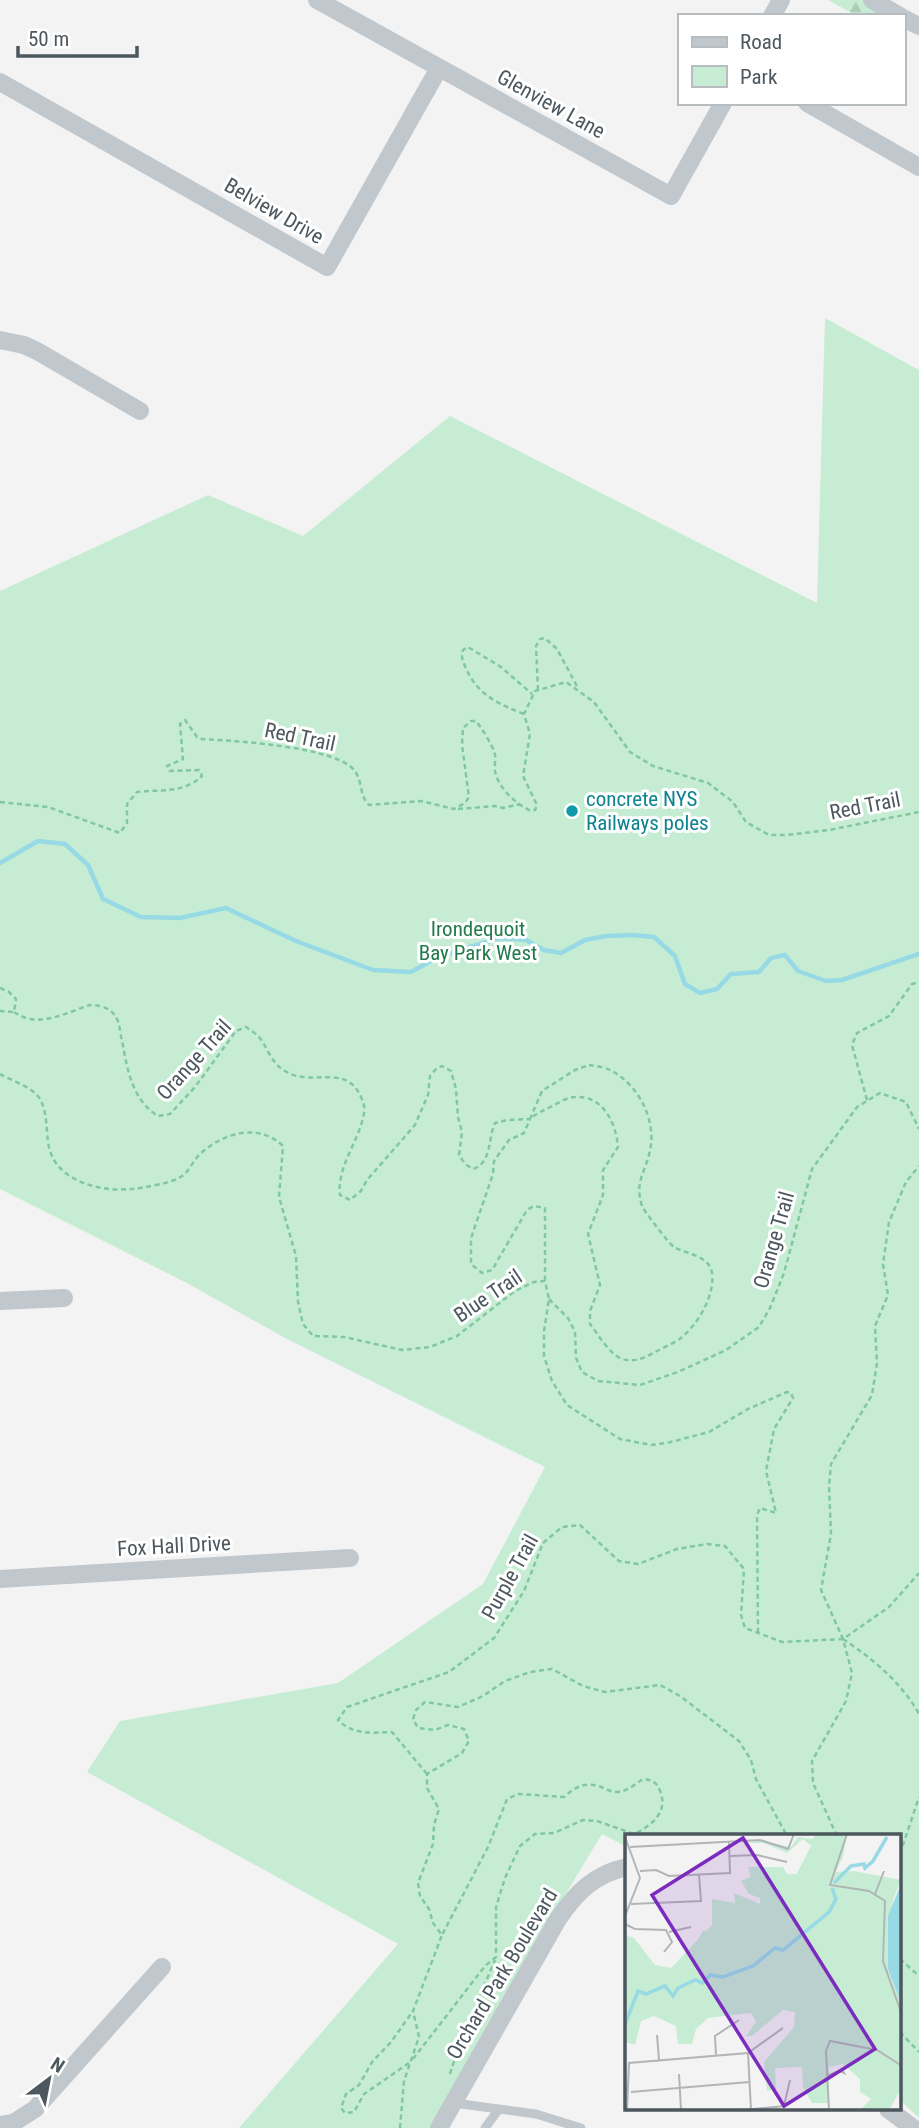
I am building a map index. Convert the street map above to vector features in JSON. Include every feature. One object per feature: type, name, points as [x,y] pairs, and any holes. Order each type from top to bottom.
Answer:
[{"type":"street","name":"Glenview Lane","points":[[317,0],[671,196],[722,105]]},
{"type":"street","points":[[872,0],[897,14]]},
{"type":"street","name":"Belview Drive","points":[[0,82],[327,267],[439,68]]},
{"type":"street","points":[[810,105],[919,167]]},
{"type":"street","points":[[0,340],[37,351],[140,411]]},
{"type":"street","points":[[0,1301],[64,1298]]},
{"type":"street","name":"Fox Hall Drive","points":[[0,1579],[350,1558]]},
{"type":"street","name":"Orchard Park Boulevard","points":[[439,2128],[573,1897],[592,1880],[612,1870],[625,1867]]},
{"type":"street","points":[[0,2126],[13,2123],[35,2109],[162,1967]]},
{"type":"street","points":[[889,2110],[913,2128]]},
{"type":"lane","points":[[452,2103],[536,2114],[581,2128]]},
{"type":"lane","points":[[485,2128],[499,2109]]},
{"type":"path","name":"Red Trail","points":[[538,690],[536,646],[540,639],[545,638],[562,657],[580,691],[594,702],[630,752],[653,766],[708,783],[733,802],[746,822],[769,835],[828,830],[919,812]]},
{"type":"path","points":[[524,714],[499,704],[476,687],[461,654],[463,650],[468,648],[489,658],[532,694]]},
{"type":"path","points":[[454,809],[465,803],[469,797],[462,746],[464,728],[471,721],[476,721],[494,750],[495,774],[499,782],[520,804],[531,811],[535,810],[537,805],[523,776],[530,734],[524,714],[532,694],[538,690],[566,682],[580,691]]},
{"type":"path","name":"Red Trail","points":[[0,802],[48,807],[120,833],[127,823],[127,804],[137,792],[187,788],[202,776],[199,770],[170,771],[167,766],[183,759],[179,730],[180,724],[185,720],[197,737],[202,739],[283,746],[330,757],[350,766],[357,773],[364,800],[369,805],[421,802],[454,809]]},
{"type":"path","points":[[454,809],[495,806],[503,808],[520,804]]},
{"type":"path","points":[[919,982],[912,984],[889,1016],[857,1033],[852,1045],[867,1100],[880,1093],[906,1102],[919,1129]]},
{"type":"path","points":[[0,988],[16,999],[15,1012],[0,1011]]},
{"type":"path","name":"Orange Trail","points":[[15,1012],[25,1020],[40,1021],[90,1005],[98,1005],[113,1012],[118,1020],[125,1062],[139,1101],[158,1116],[170,1114],[195,1087],[236,1031],[246,1027],[259,1037],[269,1056],[285,1071],[305,1078],[344,1079],[357,1088],[365,1106],[363,1120],[338,1182],[340,1195],[350,1200],[361,1191],[367,1180],[415,1125],[428,1095],[430,1076],[442,1066],[451,1071],[456,1089],[462,1132],[459,1155],[465,1164],[473,1169],[484,1161],[495,1123],[530,1119]]},
{"type":"path","points":[[530,1119],[539,1111],[573,1096],[590,1099],[607,1112],[614,1123],[618,1147],[603,1170],[603,1195],[588,1234],[600,1284],[590,1311],[590,1324],[620,1358],[644,1358],[680,1339],[695,1324],[705,1305],[711,1290],[712,1271],[705,1261],[688,1251],[674,1247],[642,1207],[638,1181],[650,1151],[652,1133],[645,1109],[633,1087],[609,1069],[589,1065],[575,1070],[542,1091],[530,1119],[524,1133],[509,1140],[494,1161],[493,1174],[471,1238],[471,1264],[482,1273],[492,1270],[527,1210],[534,1206],[545,1208],[545,1281]]},
{"type":"path","name":"Blue Trail","points":[[0,1074],[39,1097],[46,1118],[50,1150],[59,1169],[94,1186],[132,1189],[162,1183],[182,1176],[199,1154],[227,1136],[253,1131],[273,1136],[283,1146],[279,1197],[296,1256],[298,1302],[303,1324],[313,1336],[344,1337],[402,1350],[430,1347],[457,1336],[515,1291],[534,1282],[545,1281],[549,1299],[544,1331],[544,1356],[552,1381],[567,1405],[620,1438],[651,1445],[667,1443],[709,1432],[748,1409],[787,1392],[791,1394],[793,1398],[774,1429],[766,1471],[776,1513],[764,1507],[760,1508],[757,1515],[758,1632]]},
{"type":"path","name":"Orange Trail","points":[[549,1299],[568,1318],[575,1332],[576,1358],[582,1372],[598,1381],[640,1385],[678,1372],[726,1350],[759,1327],[770,1308],[785,1273],[812,1169],[857,1107],[867,1100]]},
{"type":"path","points":[[836,1834],[813,1783],[813,1761],[846,1701],[852,1673],[843,1639],[821,1590],[831,1534],[831,1464],[872,1395],[877,1363],[875,1326],[888,1295],[883,1264],[888,1222],[906,1182],[919,1166]]},
{"type":"path","name":"Purple Trail","points":[[442,1935],[420,1896],[418,1883],[433,1844],[439,1809],[427,1788],[427,1774],[391,1732],[365,1733],[345,1727],[338,1720],[347,1707],[449,1672],[494,1638],[524,1591],[543,1543],[562,1527],[580,1525],[619,1561],[638,1564],[677,1549],[707,1544],[724,1546],[744,1569],[741,1615],[745,1628],[758,1632]]},
{"type":"path","points":[[758,1632],[769,1639],[782,1642],[843,1639],[889,1607],[919,1573]]},
{"type":"path","points":[[843,1639],[866,1654],[905,1690],[919,1714]]},
{"type":"path","points":[[427,1774],[462,1753],[470,1741],[464,1729],[448,1724],[435,1730],[418,1728],[413,1719],[416,1710],[425,1702],[458,1707],[484,1696],[505,1681],[530,1672],[552,1669],[583,1686],[605,1692],[660,1685],[680,1696],[739,1741],[751,1760],[756,1779],[785,1834]]},
{"type":"path","points":[[449,2083],[459,2045],[496,1957],[496,1907],[505,1878],[520,1846],[535,1834],[554,1833],[583,1820],[597,1821],[634,1834],[648,1827],[658,1816],[663,1798],[658,1785],[643,1779],[627,1790],[617,1792],[597,1785],[583,1785],[564,1797],[518,1794],[507,1799],[488,1847],[442,1935],[413,2011],[391,2042],[372,2062],[359,2085],[346,2094],[341,2108],[345,2113],[354,2112],[364,2094],[411,2062],[485,1966],[496,1957]]},
{"type":"path","points":[[902,1848],[919,1797]]},
{"type":"path","points":[[902,1961],[919,1976]]},
{"type":"path","points":[[400,2128],[401,2097],[419,2037],[413,2011]]},
{"type":"path","points":[[902,2034],[919,2052]]},
{"type":"green space","points":[[828,0],[872,0],[896,14],[853,14]]},
{"type":"green space","name":"Irondequoit Bay Park West","points":[[825,318],[919,370],[919,2118],[902,2102],[902,1834],[625,1834],[625,1846],[602,1834],[431,2128],[239,2128],[398,1944],[87,1772],[120,1721],[338,1683],[483,1584],[545,1467],[287,1339],[185,1282],[0,1189],[0,591],[208,495],[303,536],[450,416],[817,603]]},
{"type":"waterway","points":[[0,863],[38,841],[65,844],[88,865],[103,899],[141,917],[180,918],[226,908],[296,941],[373,970],[411,972],[440,956],[500,938],[526,940],[544,950],[561,953],[585,940],[632,935],[654,937],[675,956],[685,984],[700,993],[717,989],[731,974],[759,972],[771,958],[785,955],[798,971],[826,981],[842,980],[919,954]]},
{"type":"place","name":"concrete NYS Railways poles","points":[[572,811]]}]
